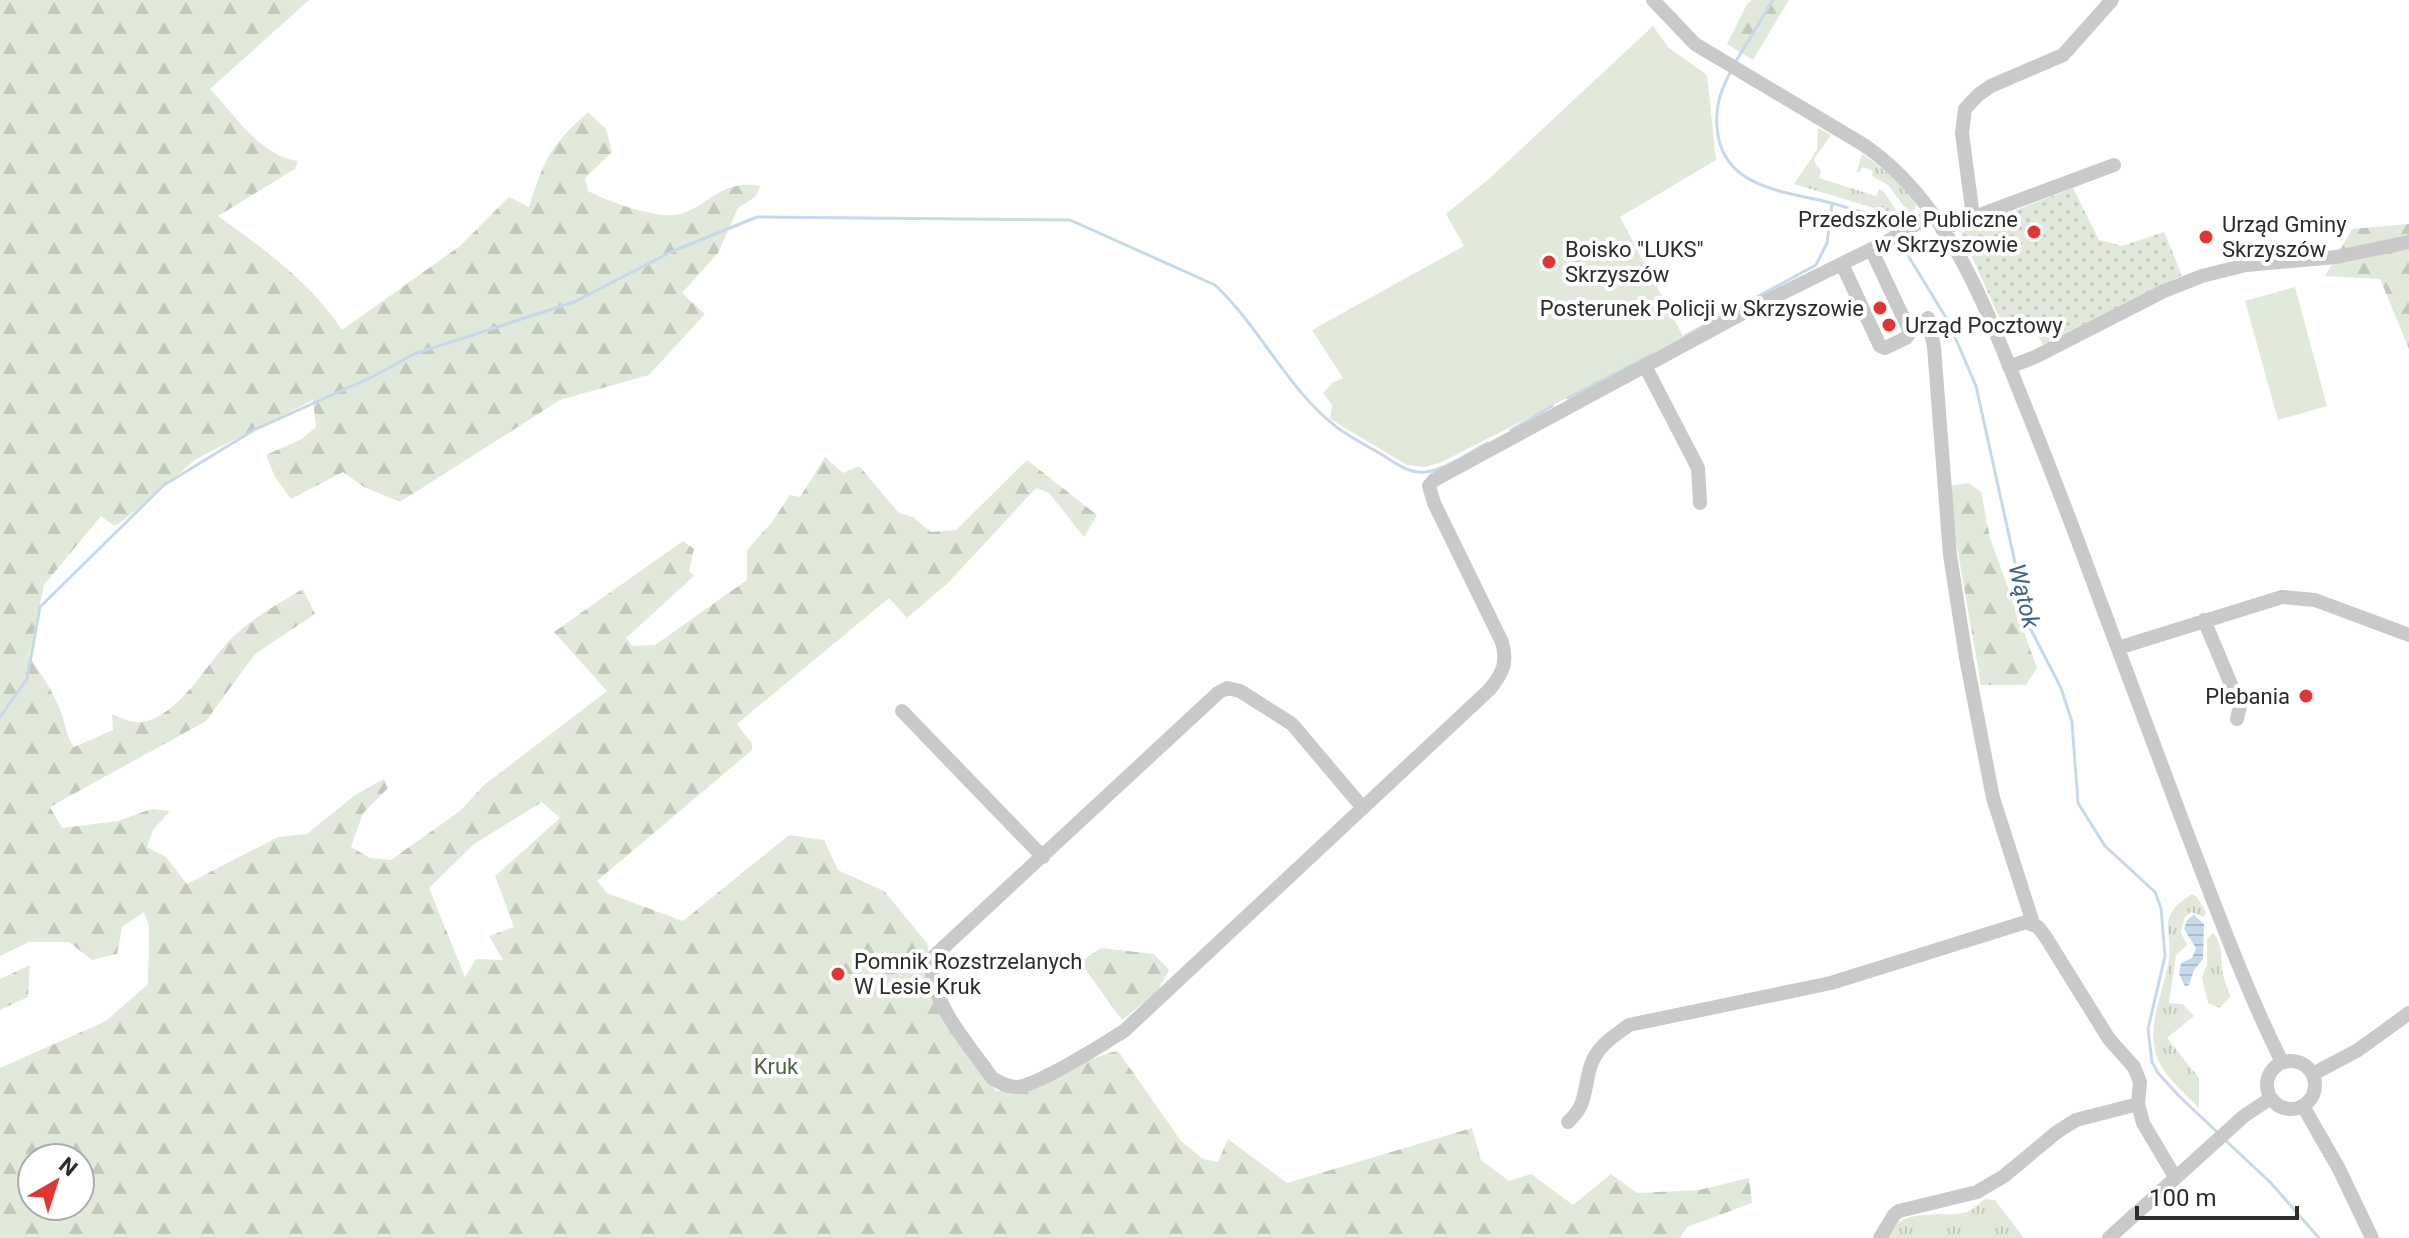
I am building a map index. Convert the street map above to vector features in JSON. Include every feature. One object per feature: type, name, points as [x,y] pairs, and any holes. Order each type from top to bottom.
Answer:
[{"type":"street","points":[[1653,0],[1686,36],[1719,60],[1876,153],[1905,179],[1942,229],[1968,274],[2009,367],[2205,881],[2282,1062]]},
{"type":"street","points":[[1973,216],[1962,133],[1965,109],[1991,86],[2063,55],[2112,0]]},
{"type":"street","points":[[1942,229],[2114,165]]},
{"type":"street","points":[[1363,808],[1292,724],[1240,691],[1227,688],[931,959],[934,986],[947,1013],[992,1078],[1002,1084],[1017,1087],[1064,1067],[1124,1031],[1363,808],[1489,690],[1506,664],[1502,642],[1438,511],[1429,486],[1440,477],[1754,307],[1888,241],[1933,214]]},
{"type":"street","points":[[2009,367],[2035,357],[2164,291],[2202,276],[2246,265],[2336,257],[2409,242]]},
{"type":"street","points":[[1842,264],[1880,346],[1885,348],[1906,338],[1910,332],[1871,249]]},
{"type":"street","points":[[1928,318],[1934,347],[1950,555],[1993,798],[2033,923],[2045,936],[2109,1039],[2134,1067],[2140,1082],[2138,1104],[2148,1134],[2175,1177]]},
{"type":"street","points":[[1645,366],[1698,468],[1700,503]]},
{"type":"street","points":[[2118,648],[2282,597],[2315,600],[2409,635]]},
{"type":"street","points":[[2204,620],[2240,706],[2237,719]]},
{"type":"street","points":[[902,711],[1043,857]]},
{"type":"street","points":[[1568,1122],[1583,1105],[1591,1065],[1599,1050],[1629,1025],[1831,983],[2021,922],[2033,923]]},
{"type":"street","points":[[2313,1074],[2358,1050],[2409,1013]]},
{"type":"street","points":[[2282,1062],[2302,1063],[2313,1074],[2313,1095],[2303,1106],[2281,1107],[2271,1098],[2267,1088],[2269,1074],[2282,1062]]},
{"type":"street","points":[[2109,1238],[2234,1124],[2271,1098]]},
{"type":"street","points":[[1880,1238],[1899,1211],[1977,1192],[2004,1176],[2076,1120],[2138,1104]]},
{"type":"street","points":[[2303,1106],[2339,1169],[2372,1238]]},
{"type":"green space","name":"Kruk","points":[[0,0],[309,0],[210,89],[260,143],[272,152],[298,161],[295,169],[218,216],[301,282],[342,330],[460,246],[509,197],[529,207],[550,154],[588,112],[606,129],[612,152],[585,178],[588,191],[607,200],[641,211],[673,215],[684,213],[733,187],[761,186],[755,197],[738,208],[718,253],[682,293],[705,314],[649,375],[560,400],[400,502],[364,487],[343,472],[291,499],[275,477],[266,455],[302,439],[316,427],[313,400],[196,459],[119,524],[113,525],[101,516],[44,585],[29,656],[54,697],[74,747],[113,730],[112,714],[136,722],[163,714],[187,692],[235,635],[263,613],[303,589],[315,614],[255,654],[206,721],[50,807],[62,828],[118,821],[151,809],[170,811],[153,830],[147,847],[166,857],[187,884],[278,837],[307,834],[355,795],[384,779],[388,788],[363,813],[351,847],[370,858],[391,860],[460,811],[484,785],[607,691],[554,632],[683,541],[694,549],[689,571],[694,576],[626,638],[632,646],[655,645],[747,580],[747,550],[772,522],[790,495],[800,497],[825,457],[843,473],[859,466],[899,513],[913,517],[931,532],[956,530],[1027,460],[1097,515],[1084,537],[1049,493],[1036,488],[947,584],[907,618],[889,598],[737,724],[752,744],[752,750],[597,881],[607,893],[683,921],[789,835],[824,840],[838,870],[884,891],[927,943],[938,1007],[996,1091],[1027,1085],[1118,1051],[1181,1141],[1203,1159],[1218,1162],[1228,1139],[1287,1183],[1472,1128],[1481,1160],[1509,1181],[1531,1174],[1573,1205],[1611,1174],[1637,1193],[1699,1190],[1749,1178],[1752,1203],[1687,1227],[1680,1238],[0,1238],[0,1068],[106,1021],[148,984],[149,926],[144,912],[122,927],[117,954],[92,960],[69,942],[29,942],[0,956]],"holes":[[[542,802],[560,818],[495,876],[514,927],[489,936],[503,960],[476,959],[465,977],[429,888],[474,844]]]},
{"type":"green space","points":[[1752,0],[1789,0],[1753,60],[1727,44]]},
{"type":"green space","points":[[1653,26],[1669,48],[1707,75],[1716,160],[1620,217],[1684,338],[1440,463],[1424,467],[1407,465],[1330,419],[1332,405],[1323,393],[1332,383],[1343,378],[1312,330],[1464,246],[1446,214],[1490,178]]},
{"type":"green space","points":[[1818,128],[1831,135],[1814,159],[1821,170],[1819,178],[1876,196],[1879,189],[1883,191],[1907,225],[1901,228],[1874,208],[1794,184],[1817,150]]},
{"type":"green space","points":[[1862,154],[1892,177],[1911,197],[1916,205],[1912,217],[1888,185],[1872,176],[1873,171],[1862,167],[1857,172]]},
{"type":"green space","points":[[2073,188],[2099,240],[2122,246],[2164,232],[2182,275],[2043,345],[2031,324],[2007,335],[1961,232]]},
{"type":"green space","points":[[2409,224],[2409,349],[2380,279],[2325,276],[2352,229]]},
{"type":"green space","points":[[2295,287],[2327,406],[2278,420],[2245,301]]},
{"type":"green space","points":[[1969,483],[1981,492],[1990,538],[2037,668],[2026,685],[1981,685],[1952,518],[1939,487]]},
{"type":"green space","points":[[2192,894],[2206,912],[2204,917],[2191,912],[2185,917],[2181,932],[2187,945],[2176,955],[2169,1003],[2183,1004],[2194,1016],[2167,1038],[2199,1078],[2199,1108],[2162,1067],[2153,1038],[2155,1015],[2169,959],[2169,917],[2177,905]]},
{"type":"green space","points":[[2213,933],[2219,943],[2230,997],[2220,1008],[2208,1003],[2202,978],[2207,964],[2207,939]]},
{"type":"green space","points":[[1101,948],[1154,954],[1169,970],[1157,992],[1122,1020],[1080,962]]},
{"type":"green space","points":[[30,965],[28,997],[0,1010],[0,979]]},
{"type":"green space","points":[[1985,1199],[1995,1200],[2024,1238],[1888,1238],[1893,1228],[1909,1218],[1966,1212]]},
{"type":"water","points":[[2194,915],[2204,924],[2203,959],[2194,970],[2189,985],[2185,986],[2179,974],[2181,963],[2192,958],[2196,948],[2184,929],[2187,920]]},
{"type":"waterway","name":"Wątok","points":[[1736,61],[1773,0]]},
{"type":"waterway","name":"Wątok","points":[[1731,71],[1721,95],[1717,118],[1723,152],[1732,165],[1756,183],[1772,189],[1872,215],[1893,233]]},
{"type":"waterway","points":[[1685,336],[1816,265],[1827,243],[1832,205]]},
{"type":"waterway","points":[[0,717],[27,679],[40,607],[164,485],[254,430],[372,377],[414,354],[574,302],[673,251],[757,217],[1070,220],[1215,285],[1247,320],[1289,378],[1321,414],[1344,432],[1402,467],[1420,472],[1434,470],[1487,443]]},
{"type":"waterway","name":"Wątok","points":[[1898,239],[1948,321],[1976,386],[2029,626],[2061,688],[2072,722],[2078,803],[2105,846],[2155,892],[2161,908],[2165,956],[2148,1029],[2152,1062],[2180,1097],[2217,1132]]},
{"type":"waterway","points":[[1568,398],[1653,354]]},
{"type":"waterway","points":[[1511,430],[1552,406]]},
{"type":"waterway","name":"Wątok","points":[[2225,1140],[2270,1182],[2319,1238]]},
{"type":"place","name":"Przedszkole Publiczne w Skrzyszowie","points":[[2034,232]]},
{"type":"place","name":"Urząd Gminy Skrzyszów","points":[[2206,237]]},
{"type":"place","name":"Boisko \"LUKS\" Skrzyszów","points":[[1549,262]]},
{"type":"place","name":"Posterunek Policji w Skrzyszowie","points":[[1880,308]]},
{"type":"place","name":"Urząd Pocztowy","points":[[1889,325]]},
{"type":"place","name":"Plebania","points":[[2306,696]]},
{"type":"place","name":"Pomnik Rozstrzelanych W Lesie Kruk","points":[[838,974]]}]
